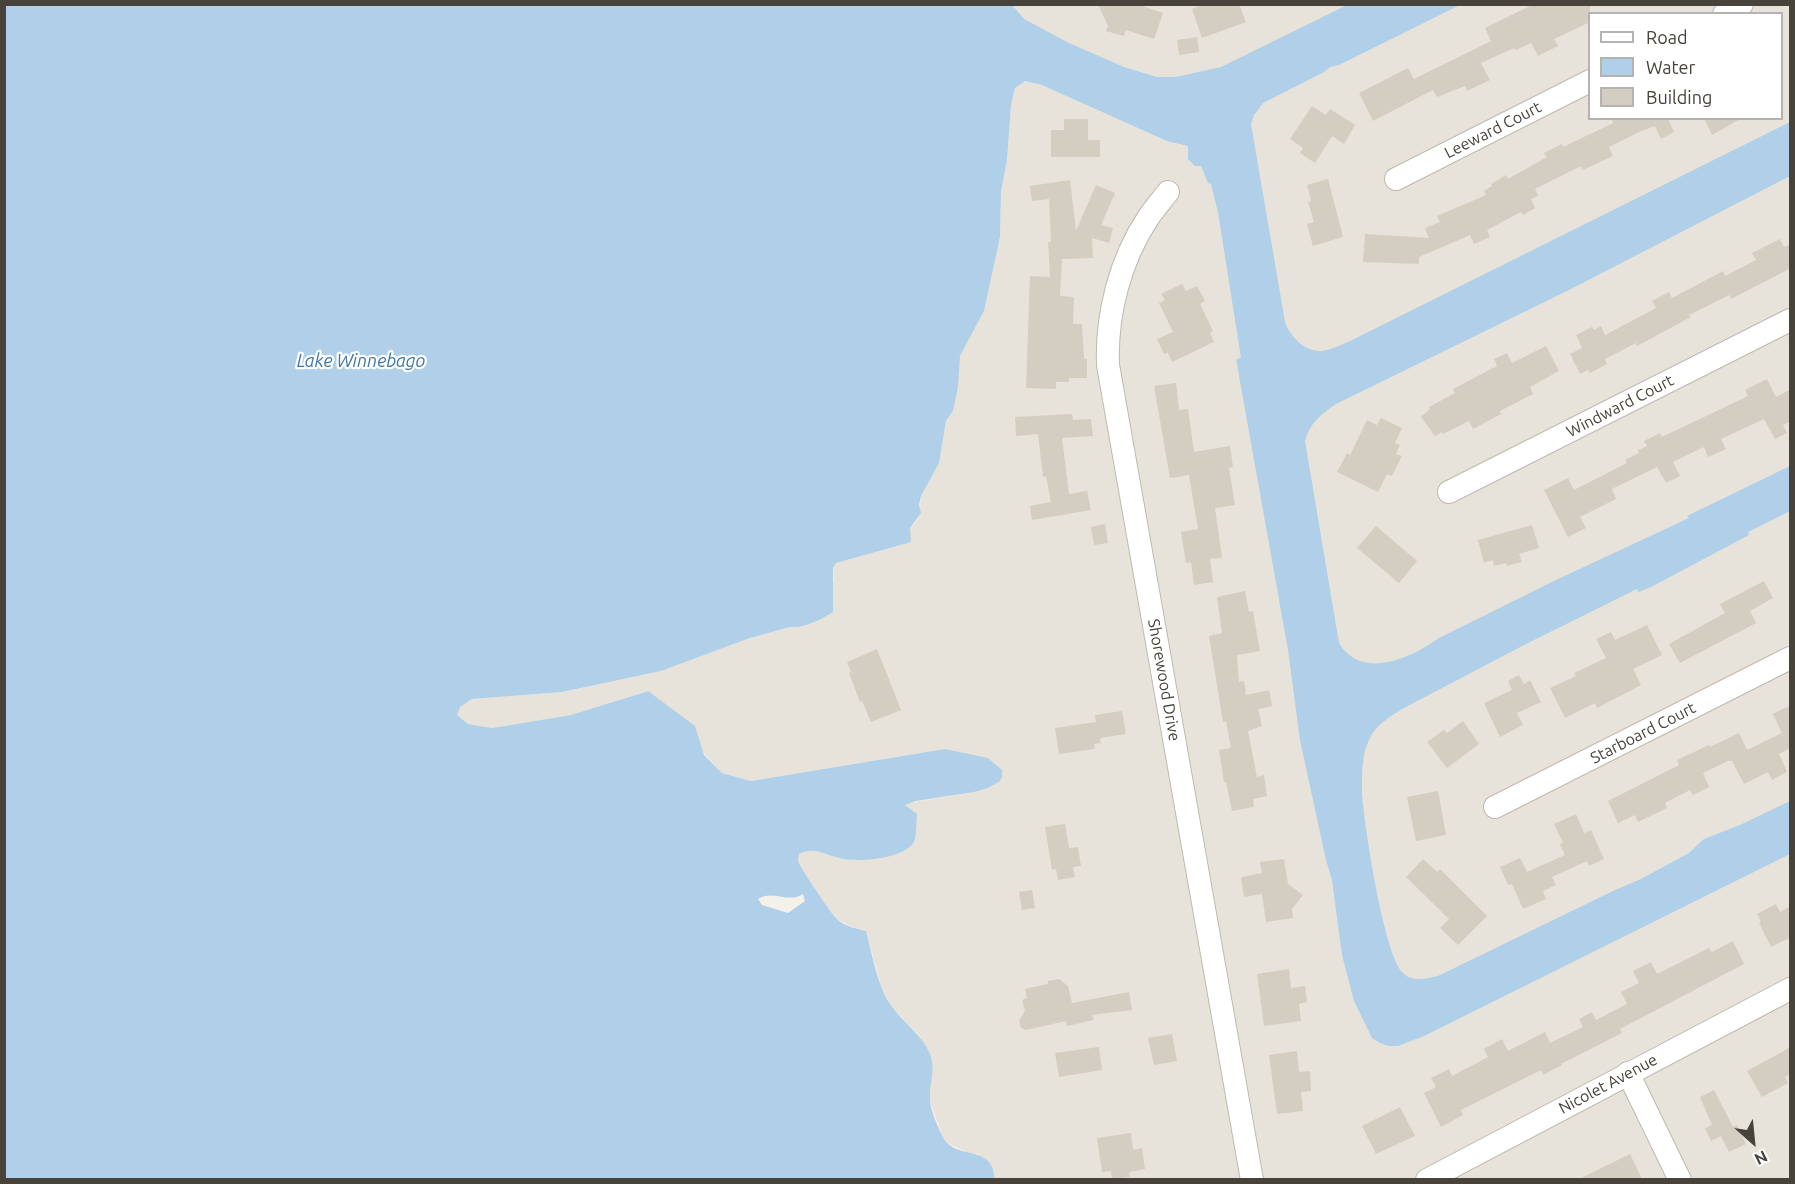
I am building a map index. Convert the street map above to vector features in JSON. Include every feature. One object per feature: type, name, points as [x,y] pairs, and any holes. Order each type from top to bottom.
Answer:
[{"type":"street","points":[[1728,12],[1742,4]]},
{"type":"street","name":"Leeward Court","points":[[1396,178],[1588,82]]},
{"type":"street","name":"Shorewood Drive","points":[[1168,192],[1148,218],[1129,256],[1109,326],[1108,365],[1252,1179]]},
{"type":"street","name":"Windward Court","points":[[1449,492],[1791,320]]},
{"type":"street","name":"Starboard Court","points":[[1495,807],[1791,658]]},
{"type":"street","name":"Nicolet Avenue","points":[[1427,1179],[1791,989]]},
{"type":"street","points":[[1628,1073],[1680,1179]]},
{"type":"shaded area","points":[[1012,5],[1790,5],[1790,1179],[995,1179],[994,1170],[978,1154],[971,1154],[949,1144],[944,1139],[930,1102],[921,1038],[892,1007],[882,988],[866,931],[838,920],[821,899],[798,861],[799,854],[806,851],[821,851],[837,858],[909,803],[974,792],[980,756],[945,749],[751,781],[722,773],[647,691],[571,715],[492,728],[468,724],[457,716],[459,707],[472,699],[562,692],[661,671],[750,638],[790,627],[795,628],[834,581],[833,568],[836,563],[910,542],[910,528],[918,519],[921,496],[939,463],[946,421],[953,411],[960,356],[984,311],[1000,237],[1001,192],[1015,88],[1014,9]]},
{"type":"water","name":"Lake Winnebago","points":[[5,4],[1012,5],[1024,19],[1069,43],[1124,67],[1157,77],[1176,77],[1221,67],[1347,5],[1460,5],[1339,65],[1330,67],[1263,103],[1254,115],[1251,124],[1285,322],[1291,334],[1301,344],[1320,351],[1350,341],[1790,122],[1790,176],[1569,290],[1336,404],[1316,420],[1305,441],[1339,643],[1349,655],[1360,661],[1373,663],[1387,662],[1415,653],[1439,638],[1689,518],[1687,516],[1790,466],[1790,511],[1651,587],[1639,592],[1637,589],[1402,709],[1375,730],[1366,746],[1363,760],[1362,794],[1382,917],[1396,962],[1403,973],[1415,979],[1438,976],[1641,879],[1689,853],[1704,839],[1790,801],[1790,854],[1424,1036],[1398,1046],[1389,1046],[1372,1038],[1354,1001],[1342,955],[1332,880],[1300,740],[1288,650],[1236,359],[1241,358],[1218,212],[1211,184],[1208,183],[1201,166],[1195,166],[1188,159],[1188,146],[1167,141],[1042,85],[1025,81],[1015,88],[1011,105],[1007,160],[1001,192],[1000,237],[984,311],[960,356],[958,387],[953,411],[946,421],[939,463],[921,496],[919,505],[921,513],[910,528],[911,542],[836,563],[833,568],[833,612],[812,623],[750,638],[661,671],[562,692],[472,699],[460,707],[457,715],[468,724],[492,728],[571,715],[648,691],[695,726],[704,755],[722,773],[751,781],[945,749],[988,758],[1002,770],[1000,781],[988,788],[905,805],[917,814],[916,832],[914,842],[901,852],[880,858],[857,860],[810,851],[799,854],[798,861],[835,917],[845,924],[866,931],[883,991],[898,1014],[923,1041],[930,1054],[932,1071],[930,1103],[943,1137],[956,1149],[987,1160],[995,1179],[5,1179]],"holes":[[[803,894],[805,901],[788,913],[762,905],[758,899],[769,895],[792,898]]]},
{"type":"building","points":[[1098,4],[1137,4],[1163,13],[1154,39],[1126,30],[1124,36],[1106,31],[1108,26]]},
{"type":"building","points":[[1204,4],[1239,4],[1246,22],[1202,38],[1192,9]]},
{"type":"building","points":[[1534,4],[1590,4],[1588,23],[1554,39],[1558,46],[1538,56],[1531,43],[1516,50],[1514,48],[1481,63],[1490,80],[1467,91],[1465,86],[1437,97],[1433,90],[1373,121],[1359,93],[1408,68],[1414,79],[1491,41],[1485,28]]},
{"type":"building","points":[[1197,37],[1199,52],[1179,55],[1177,40]]},
{"type":"building","points":[[1312,106],[1326,115],[1330,109],[1355,125],[1344,144],[1332,136],[1315,163],[1300,153],[1303,148],[1290,139]]},
{"type":"building","points":[[1064,119],[1088,119],[1088,140],[1100,140],[1100,157],[1051,157],[1051,130],[1064,130]]},
{"type":"building","points":[[1612,120],[1668,120],[1674,132],[1661,139],[1655,126],[1609,147],[1613,156],[1583,170],[1581,166],[1535,189],[1538,196],[1531,199],[1535,208],[1523,215],[1521,212],[1487,230],[1490,237],[1474,244],[1470,235],[1419,257],[1419,264],[1363,262],[1365,234],[1429,238],[1425,228],[1440,222],[1437,216],[1486,195],[1484,191],[1492,186],[1491,184],[1506,175],[1508,179],[1547,157],[1544,153],[1562,144],[1563,147],[1613,123]]},
{"type":"building","points":[[1705,120],[1738,120],[1712,135]]},
{"type":"building","points":[[1328,179],[1343,237],[1313,246],[1307,224],[1314,222],[1308,202],[1311,201],[1307,185]]},
{"type":"building","points":[[1070,180],[1076,231],[1096,185],[1115,193],[1101,225],[1113,228],[1109,243],[1092,238],[1093,258],[1062,259],[1060,296],[1074,297],[1073,324],[1082,324],[1087,378],[1069,378],[1069,382],[1056,382],[1056,389],[1026,388],[1030,276],[1050,277],[1048,242],[1051,242],[1049,199],[1032,201],[1030,186]]},
{"type":"building","points":[[1780,239],[1784,247],[1791,244],[1791,268],[1731,299],[1729,295],[1689,315],[1691,317],[1637,346],[1636,343],[1605,359],[1607,364],[1590,373],[1588,370],[1580,374],[1570,354],[1582,348],[1576,335],[1592,327],[1594,330],[1601,326],[1605,335],[1656,308],[1652,301],[1669,292],[1672,298],[1723,271],[1725,276],[1756,260],[1752,253]]},
{"type":"building","points":[[1182,284],[1186,291],[1197,286],[1205,301],[1200,304],[1213,331],[1210,333],[1214,342],[1172,362],[1168,353],[1164,354],[1157,339],[1173,332],[1159,303],[1165,300],[1161,294]]},
{"type":"building","points":[[1546,346],[1559,371],[1530,387],[1533,394],[1500,411],[1501,414],[1473,429],[1469,421],[1435,436],[1421,417],[1430,409],[1429,407],[1455,393],[1453,389],[1497,366],[1494,359],[1507,353],[1512,363]]},
{"type":"building","points":[[1767,379],[1776,397],[1791,389],[1791,421],[1783,425],[1787,433],[1775,439],[1764,419],[1721,439],[1726,449],[1708,457],[1704,447],[1673,462],[1680,476],[1666,483],[1657,467],[1612,489],[1616,499],[1580,517],[1586,528],[1568,537],[1544,490],[1568,478],[1574,490],[1627,463],[1625,460],[1647,446],[1644,441],[1660,433],[1662,437],[1748,396],[1745,390]]},
{"type":"building","points":[[1176,383],[1179,410],[1188,409],[1194,452],[1230,446],[1233,467],[1229,468],[1235,505],[1215,508],[1222,558],[1210,559],[1213,582],[1194,585],[1191,562],[1186,563],[1181,532],[1198,529],[1189,475],[1170,478],[1154,386]]},
{"type":"building","points":[[1072,414],[1073,420],[1091,419],[1093,436],[1062,438],[1069,494],[1087,491],[1091,510],[1032,520],[1030,506],[1051,502],[1046,476],[1043,477],[1038,434],[1016,436],[1015,417]]},
{"type":"building","points":[[1381,418],[1402,428],[1395,443],[1400,445],[1396,454],[1402,456],[1392,476],[1387,474],[1378,492],[1337,472],[1347,453],[1350,455],[1367,420],[1377,425]]},
{"type":"building","points":[[1105,524],[1108,543],[1094,545],[1091,527]]},
{"type":"building","points":[[1532,525],[1539,548],[1519,554],[1522,562],[1507,566],[1506,563],[1494,566],[1493,560],[1484,563],[1478,540]]},
{"type":"building","points":[[1376,526],[1417,561],[1399,583],[1357,548]]},
{"type":"building","points":[[1764,581],[1773,598],[1750,611],[1756,623],[1680,663],[1669,644],[1725,613],[1720,604]]},
{"type":"building","points":[[1245,591],[1249,612],[1253,611],[1260,651],[1237,655],[1239,682],[1244,681],[1246,695],[1269,690],[1272,706],[1258,709],[1262,726],[1248,731],[1257,777],[1264,775],[1267,796],[1253,799],[1254,807],[1232,811],[1219,750],[1231,748],[1226,721],[1223,722],[1209,636],[1222,633],[1217,597]]},
{"type":"building","points":[[1647,625],[1662,655],[1633,669],[1641,685],[1597,708],[1595,703],[1565,718],[1550,688],[1576,676],[1574,673],[1606,658],[1596,639],[1611,632],[1615,640]]},
{"type":"building","points":[[877,649],[901,710],[871,722],[862,701],[860,702],[847,662]]},
{"type":"building","points":[[1519,675],[1524,684],[1530,680],[1541,702],[1517,713],[1523,725],[1500,737],[1484,703],[1512,690],[1508,681]]},
{"type":"building","points":[[1791,705],[1791,750],[1790,748],[1779,754],[1787,772],[1772,780],[1768,772],[1744,784],[1732,761],[1728,761],[1703,773],[1709,787],[1693,795],[1690,790],[1665,803],[1667,808],[1638,822],[1635,815],[1618,823],[1608,801],[1679,765],[1677,760],[1739,733],[1747,750],[1782,733],[1773,714]]},
{"type":"building","points":[[1122,711],[1126,734],[1100,738],[1101,743],[1094,744],[1095,749],[1059,754],[1055,728],[1096,722],[1095,715]]},
{"type":"building","points":[[1463,721],[1479,744],[1447,768],[1427,742],[1444,730],[1447,733]]},
{"type":"building","points":[[1438,791],[1446,835],[1416,841],[1407,797]]},
{"type":"building","points":[[1576,814],[1584,833],[1591,830],[1604,859],[1589,866],[1587,861],[1552,877],[1556,885],[1543,891],[1546,899],[1523,909],[1512,884],[1508,885],[1500,867],[1520,858],[1527,872],[1565,855],[1560,844],[1563,843],[1554,824]]},
{"type":"building","points":[[1065,824],[1069,848],[1078,847],[1081,866],[1073,867],[1075,877],[1058,880],[1056,869],[1052,870],[1045,827]]},
{"type":"building","points":[[1284,859],[1288,884],[1303,895],[1292,909],[1293,918],[1266,922],[1262,894],[1244,897],[1241,877],[1262,873],[1260,862]]},
{"type":"building","points":[[1423,859],[1437,872],[1440,869],[1487,916],[1458,945],[1440,928],[1449,919],[1406,877]]},
{"type":"building","points":[[1032,890],[1035,908],[1022,910],[1019,892]]},
{"type":"building","points":[[1776,904],[1780,912],[1791,906],[1791,937],[1771,947],[1757,914]]},
{"type":"building","points":[[1733,941],[1744,964],[1620,1029],[1622,1033],[1543,1075],[1541,1070],[1461,1110],[1463,1115],[1441,1127],[1424,1093],[1436,1087],[1431,1078],[1449,1069],[1452,1076],[1488,1057],[1484,1049],[1502,1039],[1508,1051],[1545,1032],[1550,1043],[1583,1027],[1579,1019],[1592,1012],[1596,1020],[1627,1004],[1621,992],[1639,983],[1633,971],[1651,962],[1657,974],[1709,948],[1712,952]]},
{"type":"building","points":[[1289,969],[1291,988],[1305,986],[1307,1002],[1299,1004],[1301,1021],[1264,1026],[1257,974]]},
{"type":"building","points":[[1059,979],[1068,986],[1072,1003],[1129,992],[1132,1010],[1092,1015],[1094,1020],[1067,1026],[1066,1021],[1026,1030],[1021,1028],[1019,1021],[1025,1011],[1022,1000],[1027,998],[1025,989]]},
{"type":"building","points":[[1172,1034],[1177,1061],[1154,1065],[1148,1038]]},
{"type":"building","points":[[1099,1047],[1102,1070],[1059,1077],[1055,1053]]},
{"type":"building","points":[[1791,1047],[1791,1074],[1785,1077],[1788,1083],[1762,1097],[1747,1071]]},
{"type":"building","points":[[1297,1051],[1299,1072],[1310,1071],[1311,1091],[1301,1092],[1303,1111],[1277,1114],[1269,1055]]},
{"type":"building","points":[[1714,1090],[1733,1127],[1737,1125],[1746,1144],[1729,1152],[1721,1136],[1711,1141],[1705,1128],[1712,1125],[1700,1097]]},
{"type":"building","points":[[1400,1107],[1415,1136],[1376,1154],[1362,1126]]},
{"type":"building","points":[[1131,1133],[1133,1150],[1142,1148],[1145,1169],[1129,1172],[1130,1177],[1112,1179],[1111,1171],[1102,1172],[1097,1138]]},
{"type":"building","points":[[1630,1154],[1642,1179],[1579,1179]]}]
